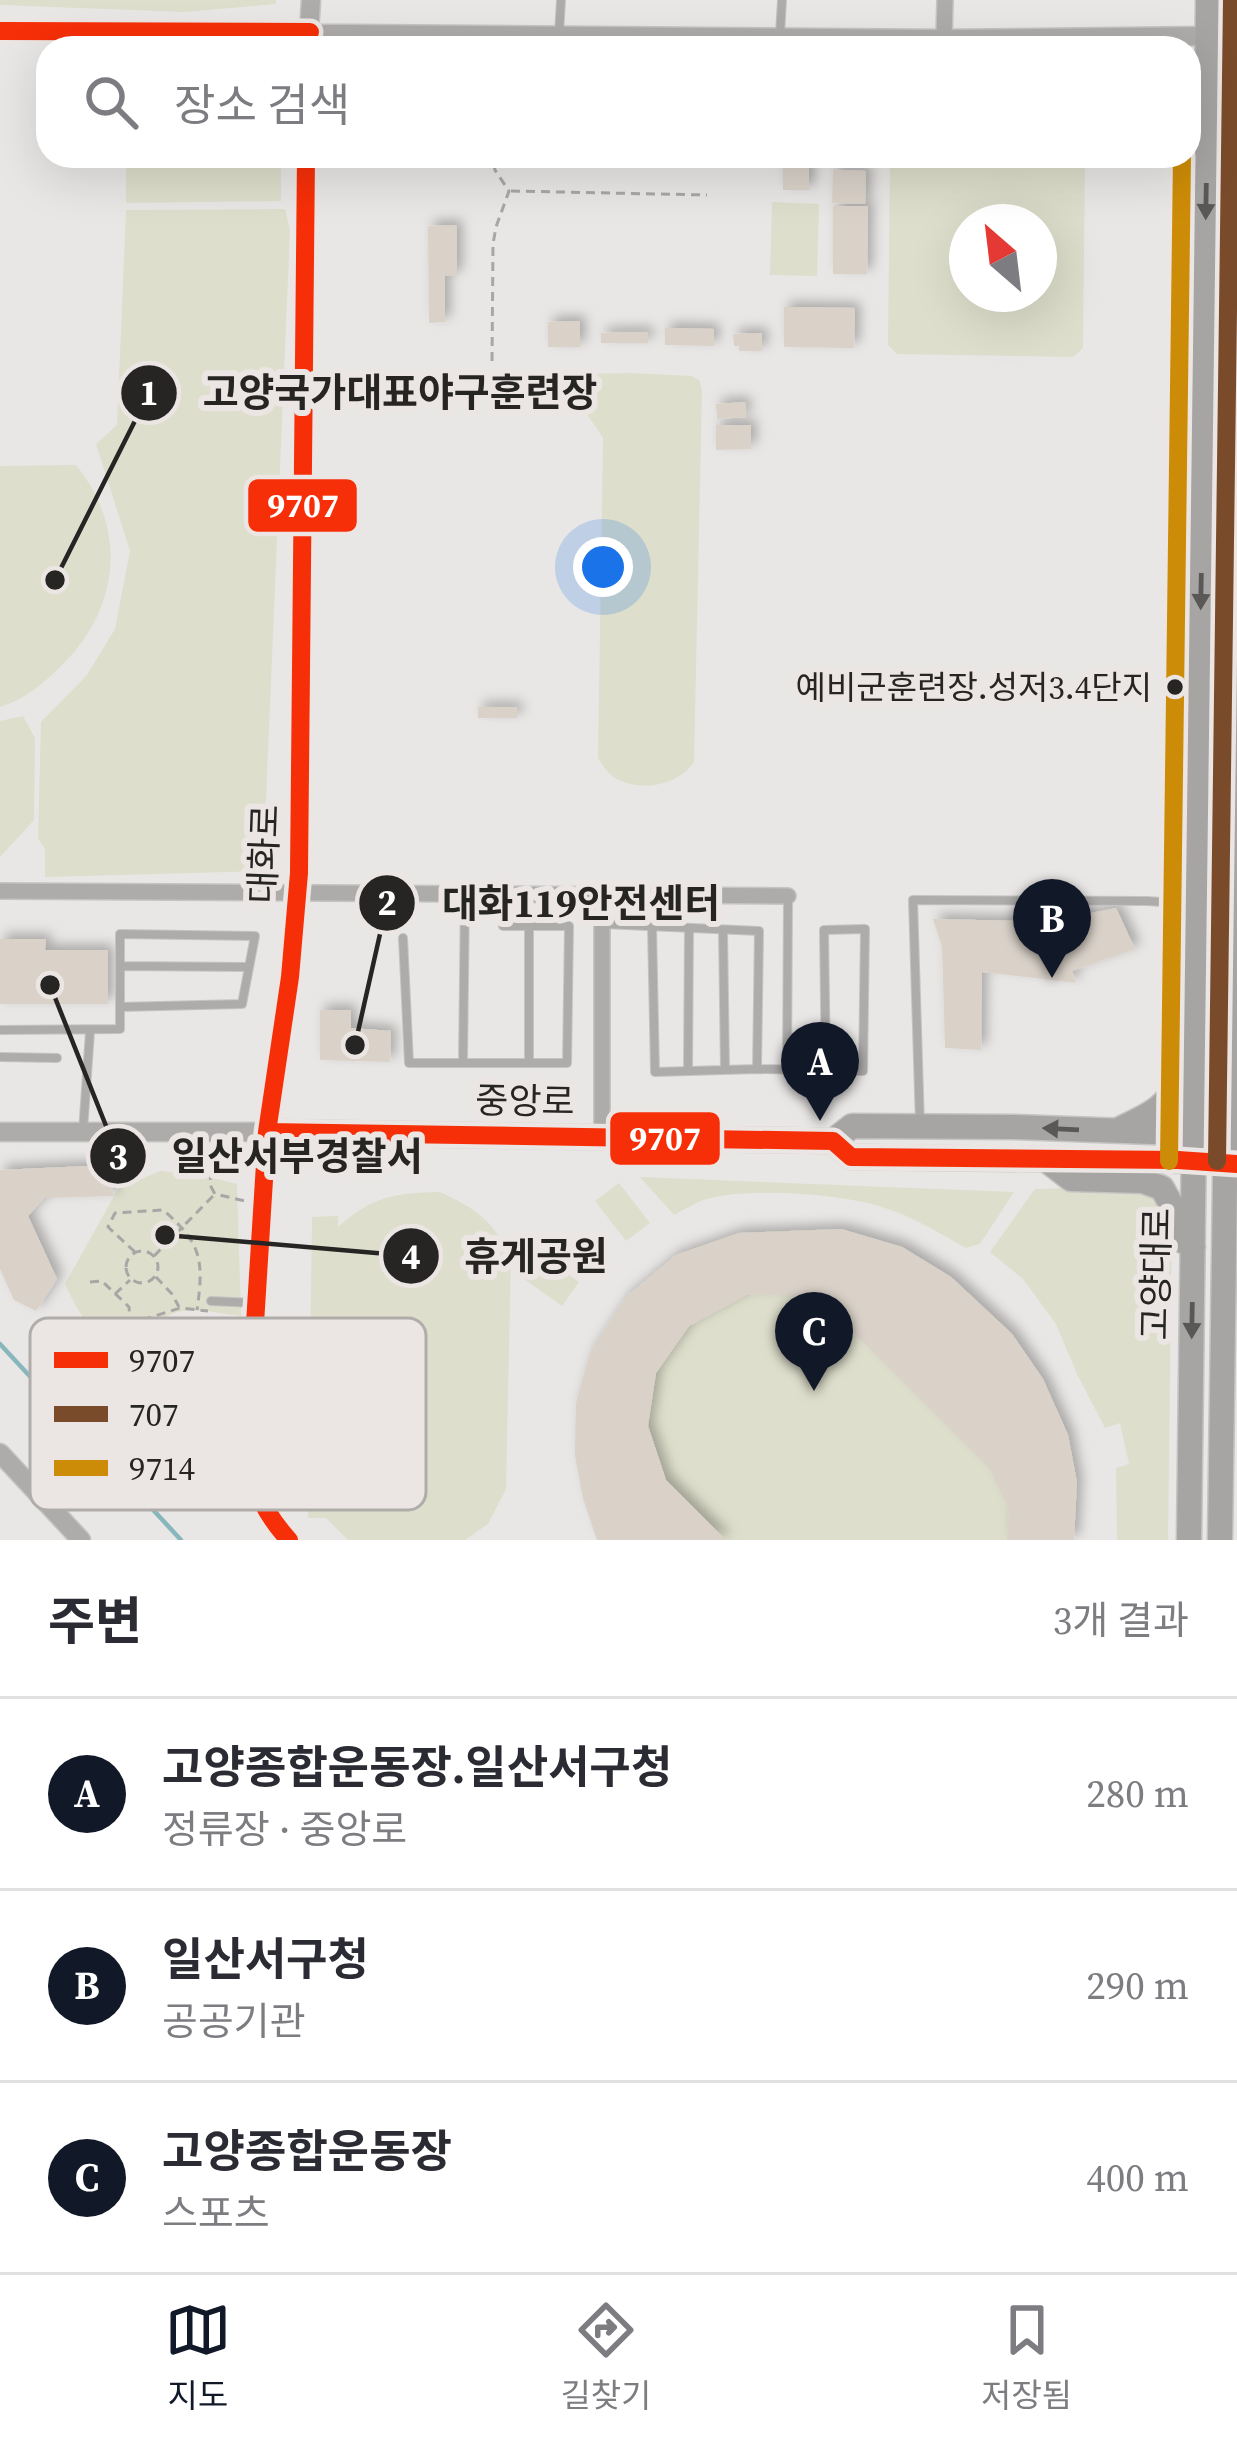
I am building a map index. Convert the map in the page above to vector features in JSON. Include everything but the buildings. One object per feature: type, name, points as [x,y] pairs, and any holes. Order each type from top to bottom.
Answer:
[{"type":"main road","name":"고양대로","points":[[1189,1540],[1208,0]]},
{"type":"main road","points":[[1208,36],[1237,35]]},
{"type":"main road","name":"고양대로","points":[[1220,1540],[1230,1372],[1237,324]]},
{"type":"main road","points":[[1113,1132],[1159,1108],[1172,1094],[1179,1040],[1195,1023]]},
{"type":"main road","name":"중앙로","points":[[267,1132],[833,1141],[852,1126],[920,1125],[1232,1134]]},
{"type":"main road","name":"중앙로","points":[[833,1141],[851,1157],[1232,1163]]},
{"type":"main road","points":[[1045,1159],[1071,1180],[1143,1180],[1162,1188],[1180,1239],[1193,1247]]},
{"type":"street","points":[[309,36],[311,0]]},
{"type":"street","points":[[944,0],[944,36]]},
{"type":"street","points":[[0,31],[172,36]]},
{"type":"street","points":[[509,36],[670,36]]},
{"type":"street","points":[[1201,36],[1208,36]]},
{"type":"street","name":"대화로","points":[[256,1318],[267,1132],[298,893],[306,168]]},
{"type":"street","points":[[0,891],[788,896]]},
{"type":"street","points":[[602,894],[602,1138]]},
{"type":"street","name":"중앙로","points":[[0,1132],[267,1132]]},
{"type":"street","points":[[0,1453],[30,1485]]},
{"type":"street","points":[[53,1510],[81,1540]]},
{"type":"street","name":"대화로","points":[[264,1510],[289,1540]]},
{"type":"lane","points":[[559,35],[561,0]]},
{"type":"lane","points":[[781,36],[782,0]]},
{"type":"lane","points":[[463,1062],[465,893]]},
{"type":"lane","points":[[787,1070],[788,896]]},
{"type":"lane","points":[[920,1125],[913,900],[1197,903]]},
{"type":"lane","points":[[602,924],[759,932],[758,1070]]},
{"type":"lane","points":[[403,938],[409,1063],[567,1063],[569,926],[503,926]]},
{"type":"lane","points":[[529,926],[529,1062]]},
{"type":"lane","points":[[652,927],[655,1072],[863,1072],[865,929],[824,930],[826,1070]]},
{"type":"lane","points":[[688,1071],[689,929]]},
{"type":"lane","points":[[723,930],[724,1070]]},
{"type":"lane","points":[[0,1030],[120,1029],[120,1007],[120,965],[120,934],[255,936],[242,1004],[120,1007]]},
{"type":"lane","points":[[120,965],[249,968]]},
{"type":"lane","points":[[83,1132],[90,1032]]},
{"type":"lane","points":[[0,1057],[57,1058]]},
{"type":"lane","points":[[211,1300],[257,1304]]},
{"type":"path","points":[[495,168],[509,191]]},
{"type":"path","points":[[509,191],[706,195]]},
{"type":"path","points":[[491,361],[493,244],[509,191]]},
{"type":"path","points":[[211,1171],[215,1194],[244,1201]]},
{"type":"path","points":[[154,1256],[215,1194]]},
{"type":"path","points":[[135,1252],[108,1227],[116,1214],[164,1210],[183,1227],[200,1256],[197,1310]]},
{"type":"path","points":[[135,1252],[154,1256],[155,1276],[146,1282],[131,1279],[126,1264],[135,1252]]},
{"type":"path","points":[[155,1276],[180,1308]]},
{"type":"path","points":[[115,1294],[131,1279]]},
{"type":"path","points":[[90,1282],[102,1282],[129,1307],[130,1318]]},
{"type":"path","points":[[148,1318],[180,1308],[221,1312]]},
{"type":"green space","points":[[0,0],[276,0],[276,4],[185,12],[0,5]]},
{"type":"green space","points":[[126,168],[281,168],[281,201],[126,203]]},
{"type":"green space","points":[[890,168],[1085,168],[1083,348],[1073,357],[897,354],[888,345]]},
{"type":"green space","points":[[772,202],[819,204],[817,276],[770,275]]},
{"type":"green space","points":[[285,209],[290,230],[263,871],[45,877],[45,849],[38,838],[41,722],[87,675],[115,629],[130,551],[96,444],[117,425],[126,210]]},
{"type":"green space","points":[[583,374],[692,376],[700,381],[702,391],[694,762],[671,781],[650,785],[615,778],[598,758],[603,438],[581,405],[574,384]]},
{"type":"green space","points":[[76,465],[104,515],[110,542],[105,594],[96,620],[61,666],[33,691],[0,707],[0,466]]},
{"type":"green space","points":[[23,716],[35,738],[34,820],[0,857],[0,721]]},
{"type":"green space","points":[[160,1171],[237,1184],[241,1316],[183,1311],[163,1318],[83,1318],[65,1284],[118,1189]]},
{"type":"green space","points":[[640,1177],[1014,1192],[980,1244],[966,1248],[893,1211],[820,1196],[725,1195],[674,1215]]},
{"type":"green space","points":[[619,1183],[650,1223],[626,1241],[595,1201]]},
{"type":"green space","points":[[1146,1186],[1172,1216],[1168,1540],[1117,1540],[1116,1468],[1129,1464],[1120,1423],[1105,1428],[1056,1324],[1023,1279],[990,1252],[1035,1189]]},
{"type":"green space","points":[[440,1192],[464,1204],[496,1232],[511,1255],[506,1489],[488,1524],[465,1540],[348,1540],[326,1518],[308,1518],[308,1510],[426,1510],[426,1318],[311,1318],[312,1217],[338,1216],[338,1227],[385,1198]]},
{"type":"green space","points":[[841,1229],[1068,1435],[1077,1482],[1074,1540],[597,1540],[575,1455],[576,1404],[590,1353],[626,1297],[676,1255],[739,1233]]},
{"type":"green space","points":[[539,1252],[579,1282],[562,1306],[520,1276]]},
{"type":"waterway","points":[[0,1344],[30,1376]]},
{"type":"waterway","points":[[153,1510],[181,1540]]},
{"type":"transit line","name":"707","points":[[1217,1161],[1232,0]]},
{"type":"transit line","name":"9707","points":[[0,31],[310,32]]},
{"type":"transit line","name":"9707","points":[[255,1318],[267,1132],[290,977],[299,873],[306,168]]},
{"type":"transit line","name":"9714","points":[[1169,1161],[1182,168]]},
{"type":"transit line","name":"9707","points":[[267,1132],[833,1141],[851,1157],[1237,1164]]},
{"type":"transit line","name":"9707","points":[[267,1510],[289,1540]]},
{"type":"place","name":"고양국가대표야구훈련장","points":[[55,580]]},
{"type":"place","name":"예비군훈련장.성저3.4단지","points":[[1175,687]]},
{"type":"place","name":"일산서구청","points":[[1052,978]]},
{"type":"place","name":"일산서부경찰서","points":[[50,985]]},
{"type":"place","name":"대화119안전센터","points":[[355,1045]]},
{"type":"place","name":"고양종합운동장.일산서구청","points":[[820,1121]]},
{"type":"place","name":"휴게공원","points":[[165,1235]]},
{"type":"place","name":"고양종합운동장","points":[[814,1391]]}]
